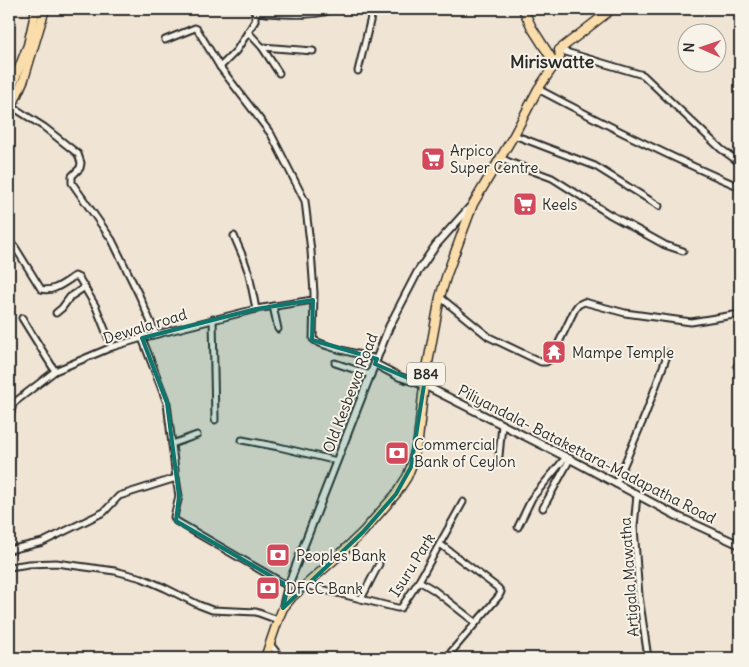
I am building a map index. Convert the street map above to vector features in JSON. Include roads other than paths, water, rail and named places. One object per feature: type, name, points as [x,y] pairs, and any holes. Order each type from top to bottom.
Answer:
[{"type":"main road","points":[[9,94],[28,45],[36,9]]},
{"type":"main road","points":[[10,108],[24,79],[45,9]]},
{"type":"main road","points":[[522,9],[555,64]]},
{"type":"main road","points":[[559,50],[612,9]]},
{"type":"main road","name":"B84","points":[[265,658],[283,608],[292,597],[363,532],[396,494],[407,477],[418,440],[424,385],[440,297],[447,274],[473,204],[514,135],[538,89],[560,57],[559,50]]},
{"type":"street","points":[[9,18],[11,9]]},
{"type":"street","points":[[220,67],[236,51],[255,21],[254,11],[318,14],[328,12],[331,9]]},
{"type":"street","points":[[358,71],[373,9]]},
{"type":"street","points":[[165,40],[195,28],[197,29],[220,67],[272,134],[305,201],[311,251],[313,339],[376,362]]},
{"type":"street","points":[[248,32],[262,47],[279,73]]},
{"type":"street","points":[[262,47],[313,51]]},
{"type":"street","points":[[559,50],[643,76],[721,149],[740,163]]},
{"type":"street","points":[[538,89],[702,171],[740,187]]},
{"type":"street","points":[[10,108],[44,127],[78,154],[81,163],[80,168],[72,176],[72,183],[112,240],[156,334]]},
{"type":"street","points":[[514,135],[595,166],[659,206]]},
{"type":"street","points":[[501,158],[552,178],[609,214],[657,241],[682,251]]},
{"type":"street","name":"Old Kesbewa Road","points":[[283,608],[288,586],[389,327],[417,273],[436,245],[473,204]]},
{"type":"street","points":[[234,236],[249,274],[256,309]]},
{"type":"street","points":[[15,247],[43,290],[47,291],[56,288],[75,276],[79,278],[96,307],[112,347]]},
{"type":"street","points":[[56,314],[70,296],[85,287]]},
{"type":"street","points":[[440,297],[488,338],[541,362],[551,360],[575,309],[584,302],[626,313],[691,322],[740,314]]},
{"type":"street","name":"Dewala road","points":[[9,420],[13,404],[55,372],[112,347],[213,319],[256,309],[313,300]]},
{"type":"street","points":[[273,306],[278,328]]},
{"type":"street","points":[[22,318],[55,372]]},
{"type":"street","points":[[213,319],[215,420]]},
{"type":"street","points":[[142,338],[167,403],[179,496],[174,517],[176,521],[288,586]]},
{"type":"street","points":[[616,484],[646,413],[668,352]]},
{"type":"street","name":"Piliyandala- Batakettara-Madapatha Road","points":[[376,362],[400,377],[424,385],[677,516],[740,545]]},
{"type":"street","points":[[335,363],[371,375]]},
{"type":"street","points":[[499,456],[502,425]]},
{"type":"street","points":[[172,444],[197,435]]},
{"type":"street","points":[[242,440],[279,447],[336,462]]},
{"type":"street","points":[[543,508],[568,458]]},
{"type":"street","points":[[518,527],[532,498],[568,458]]},
{"type":"street","points":[[9,550],[43,542],[104,512],[119,496],[176,478]]},
{"type":"street","name":"Artigala Mawatha","points":[[637,494],[634,527],[648,658]]},
{"type":"street","name":"Isuru Park","points":[[305,585],[401,608],[419,581],[463,502]]},
{"type":"street","points":[[440,544],[501,592],[446,658]]},
{"type":"street","points":[[9,567],[56,563],[115,571],[142,578],[212,610],[256,612],[278,620]]},
{"type":"street","points":[[361,599],[379,564]]},
{"type":"street","points":[[419,581],[434,590],[476,623]]},
{"type":"street","points":[[269,644],[281,658]]},
{"type":"place","name":"Arpico Super Centre","points":[[433,159]]},
{"type":"place","name":"Keels","points":[[525,204]]},
{"type":"place","name":"Mampe Temple","points":[[554,352]]},
{"type":"place","name":"Commercial Bank of Ceylon","points":[[397,453]]},
{"type":"place","name":"Peoples Bank","points":[[278,555]]},
{"type":"place","name":"DFCC Bank","points":[[268,588]]},
{"type":"district","name":"Miriswatte","points":[[552,61]]}]
